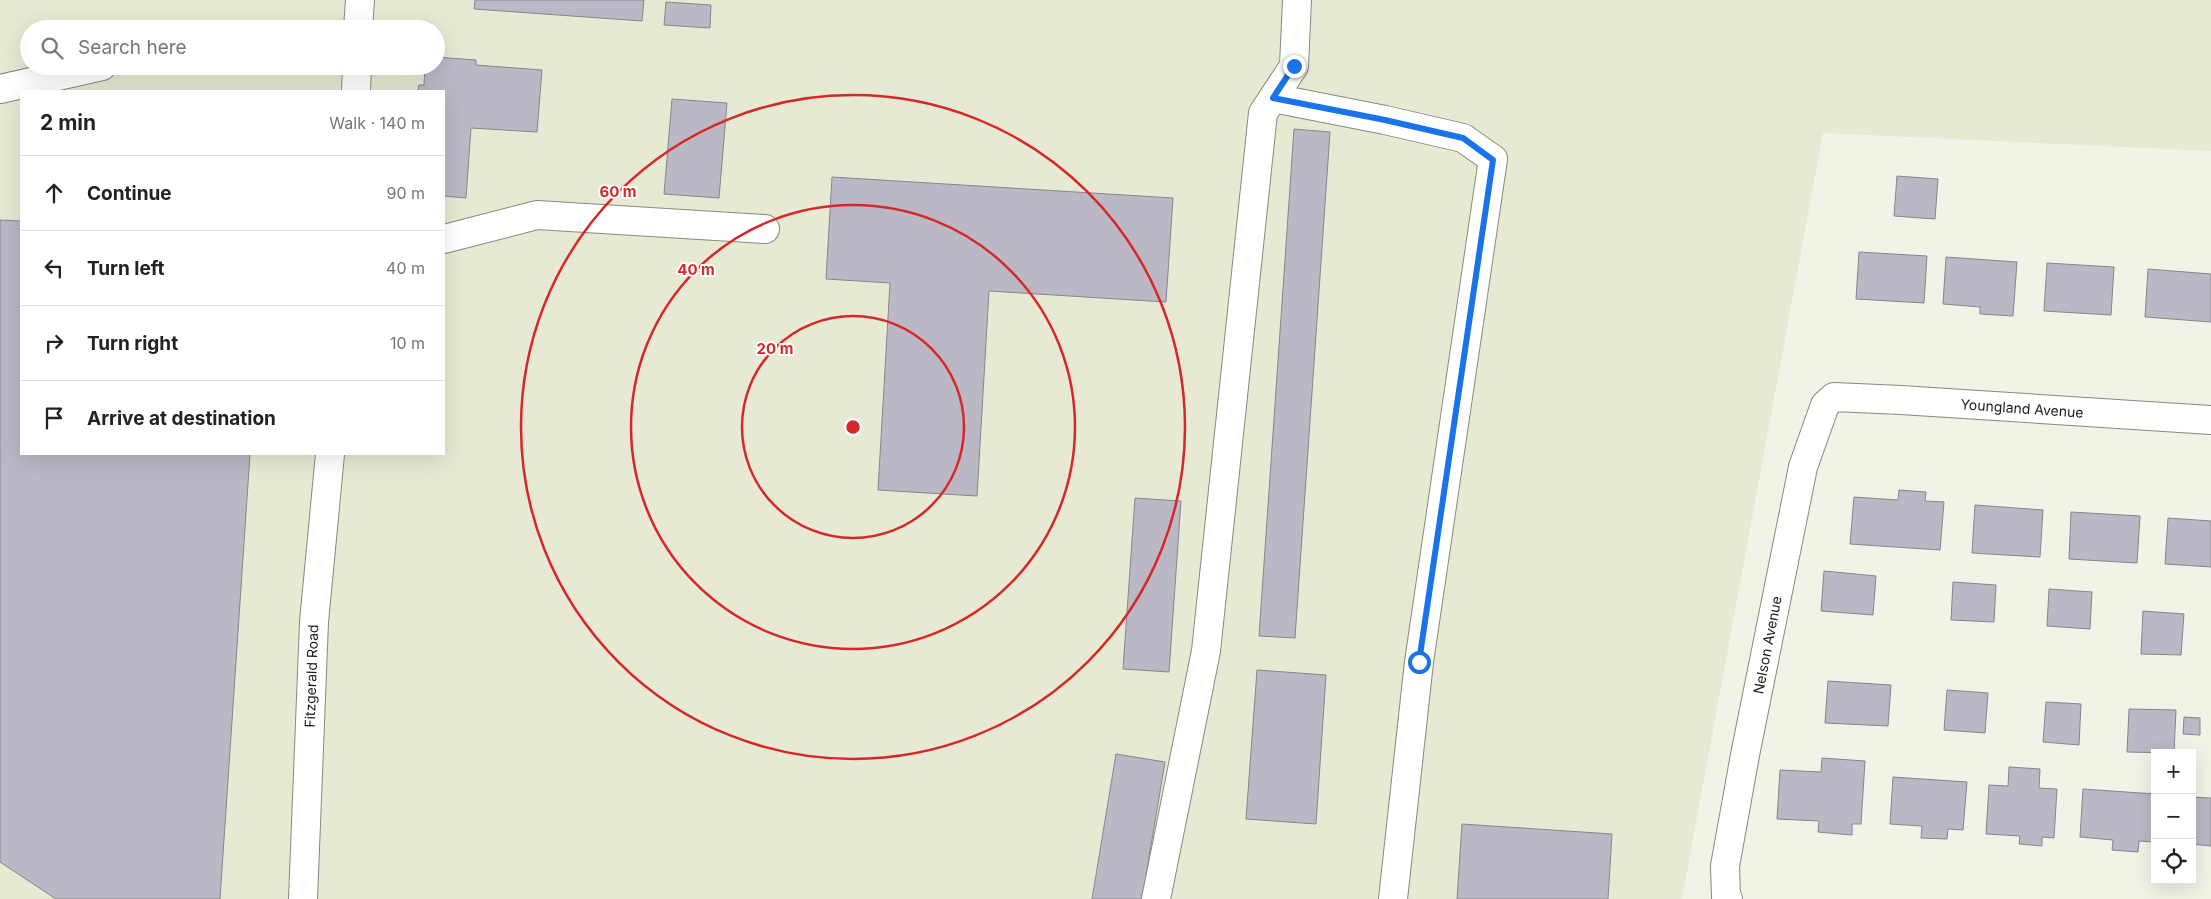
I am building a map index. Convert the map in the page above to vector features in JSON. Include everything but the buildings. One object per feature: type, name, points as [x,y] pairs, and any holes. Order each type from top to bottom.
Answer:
[{"type":"street","points":[[359,20],[360,0]]},
{"type":"street","points":[[1156,899],[1206,651],[1263,113],[1294,66],[1297,0]]},
{"type":"street","points":[[0,89],[62,75]]},
{"type":"street","points":[[356,90],[357,75]]},
{"type":"street","points":[[1273,98],[1385,120],[1463,138],[1493,160],[1419,662],[1393,899]]},
{"type":"street","points":[[445,239],[537,215],[765,229]]},
{"type":"street","name":"Youngland Avenue","points":[[1834,397],[2211,420]]},
{"type":"street","name":"Nelson Avenue","points":[[1728,899],[1726,896],[1725,866],[1745,755],[1803,467],[1825,405],[1834,397]]},
{"type":"street","name":"Fitzgerald Road","points":[[303,899],[314,622],[330,455]]},
{"type":"shaded area","points":[[0,0],[2211,0],[2211,151],[1823,133],[1682,899],[0,899]]},
{"type":"route","points":[[1294,66],[1273,98],[1385,120],[1463,138],[1493,160],[1419,662]]}]
